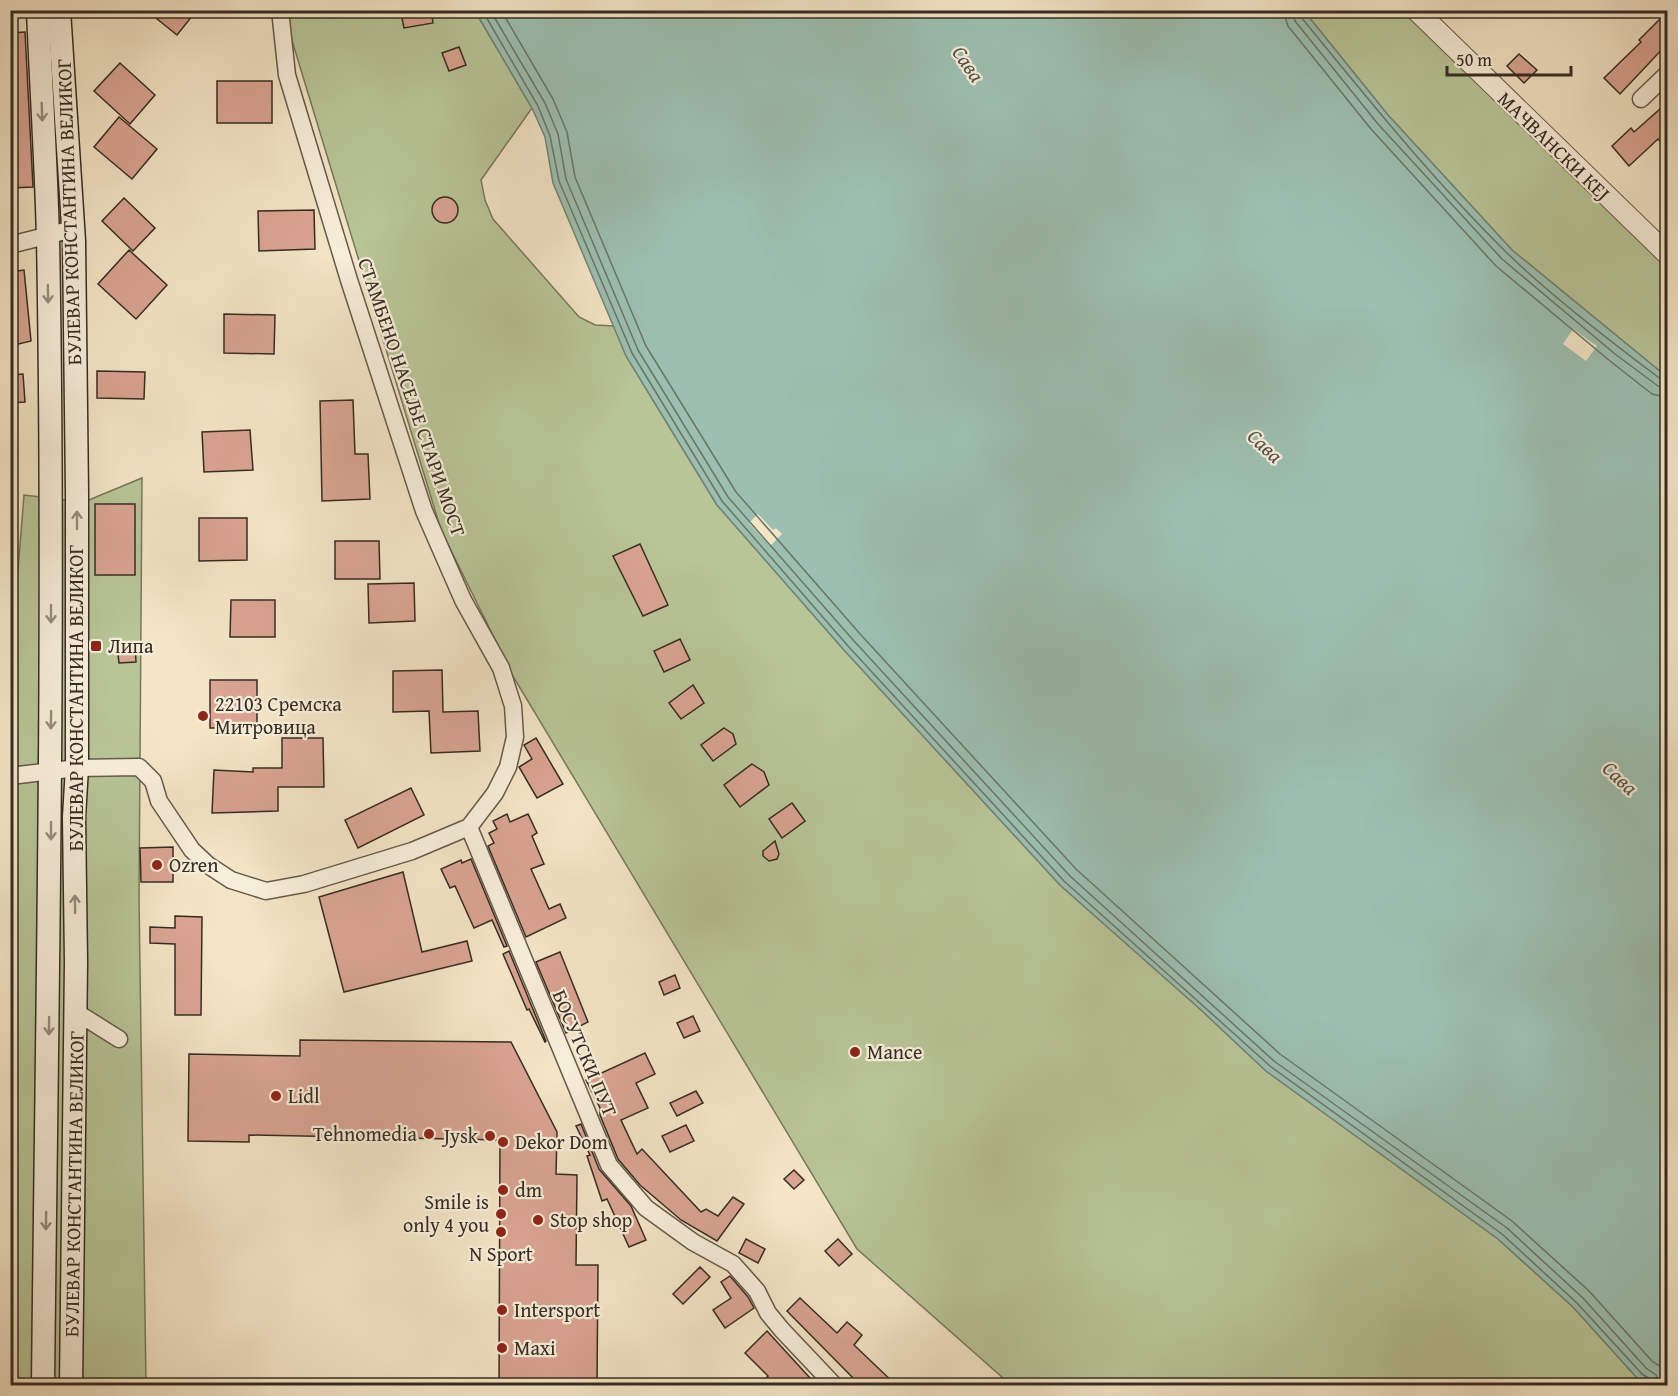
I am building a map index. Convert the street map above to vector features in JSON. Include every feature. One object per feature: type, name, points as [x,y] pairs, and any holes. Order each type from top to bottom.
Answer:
[{"type":"main road","name":"БУЛЕВАР КОНСТАНТИНА ВЕЛИКОГ","points":[[38,10],[48,236],[51,521],[51,870],[43,1386]]},
{"type":"main road","name":"БУЛЕВАР КОНСТАНТИНА ВЕЛИКОГ","points":[[59,10],[73,229],[77,768],[74,817],[76,1012],[71,1386]]},
{"type":"street","name":"СТАМБЕНО НАСЕЉЕ СТАРИ МОСТ","points":[[10,776],[77,768],[139,767],[153,781],[159,801],[192,850],[220,874],[253,889],[266,891],[304,884],[412,851],[469,827],[495,793],[508,767],[515,737],[513,706],[501,668],[463,600],[424,511],[349,280],[287,75],[280,10]]},
{"type":"street","name":"МАЧВАНСКИ КЕЈ","points":[[1416,10],[1668,255]]},
{"type":"street","points":[[1641,99],[1668,73]]},
{"type":"street","points":[[10,245],[73,229]]},
{"type":"street","name":"БОСУТСКИ ПУТ","points":[[469,827],[609,1166],[646,1208],[693,1242],[733,1264],[757,1291],[768,1313],[782,1330],[835,1386]]},
{"type":"street","points":[[76,1012],[119,1039]]},
{"type":"shaded area","points":[[283,11],[475,11],[532,108],[481,180],[485,200],[493,219],[579,317],[595,325],[614,326],[626,356],[717,505],[844,650],[1060,885],[1266,1071],[1498,1239],[1573,1307],[1638,1379],[1667,1385],[1011,1385],[857,1249],[514,678],[441,530]]},
{"type":"shaded area","points":[[1304,11],[1414,11],[1667,249],[1667,377],[1512,250],[1388,115]]},
{"type":"shaded area","points":[[142,478],[139,898],[146,1385],[11,1385],[10,950],[14,846],[10,788],[10,670],[24,495],[84,502]]},
{"type":"water","name":"Сава","points":[[475,11],[1304,11],[1388,115],[1512,250],[1667,377],[1667,1385],[1650,1385],[1638,1379],[1573,1307],[1498,1239],[1266,1071],[1060,885],[844,650],[717,505],[626,356],[553,183],[545,137],[532,108]]},
{"type":"pier","points":[[1573,329],[1597,346],[1586,361],[1563,344]]},
{"type":"pier","points":[[758,514],[773,530],[776,528],[782,534],[770,546],[749,523]]},
{"type":"building","points":[[146,10],[197,10],[177,35]]},
{"type":"building","points":[[431,10],[433,23],[404,28],[401,13]]},
{"type":"building","points":[[1660,19],[1668,26],[1668,43],[1620,94],[1604,78],[1641,42],[1639,40]]},
{"type":"building","points":[[25,32],[33,187],[10,188],[10,33]]},
{"type":"building","points":[[459,47],[466,65],[449,71],[442,53]]},
{"type":"building","points":[[1519,54],[1537,70],[1524,83],[1507,66]]},
{"type":"building","points":[[120,63],[155,95],[130,124],[94,91]]},
{"type":"building","points":[[217,81],[272,81],[272,123],[217,123]]},
{"type":"building","points":[[1668,102],[1668,150],[1658,139],[1629,166],[1612,146],[1631,128],[1634,132]]},
{"type":"building","points":[[119,117],[157,149],[132,179],[94,147]]},
{"type":"building","points":[[445,197],[454,201],[458,210],[454,219],[445,223],[436,219],[432,210],[436,201]]},
{"type":"building","points":[[124,198],[155,228],[133,251],[102,221]]},
{"type":"building","points":[[314,210],[315,249],[259,251],[258,211]]},
{"type":"building","points":[[129,250],[167,285],[136,319],[98,284]]},
{"type":"building","points":[[24,270],[31,341],[10,346],[10,272]]},
{"type":"building","points":[[224,314],[275,315],[274,354],[224,353]]},
{"type":"building","points":[[97,371],[145,372],[144,399],[97,398]]},
{"type":"building","points":[[23,374],[25,402],[10,403],[10,375]]},
{"type":"building","points":[[353,400],[355,454],[368,454],[370,499],[322,501],[320,401]]},
{"type":"building","points":[[250,430],[253,470],[204,472],[202,432]]},
{"type":"building","points":[[95,504],[135,504],[135,575],[95,575]]},
{"type":"building","points":[[199,518],[247,518],[247,560],[199,561]]},
{"type":"building","points":[[335,541],[379,541],[380,579],[335,579]]},
{"type":"building","points":[[640,544],[668,605],[643,616],[613,556]]},
{"type":"building","points":[[414,583],[415,621],[369,623],[368,584]]},
{"type":"building","points":[[231,600],[275,600],[275,637],[230,637]]},
{"type":"building","points":[[680,639],[690,660],[664,672],[654,651]]},
{"type":"building","points":[[135,645],[136,662],[119,663],[117,646]]},
{"type":"building","points":[[442,670],[443,712],[478,711],[480,751],[431,753],[429,711],[393,712],[393,671]]},
{"type":"building","points":[[210,680],[257,680],[257,728],[210,728]]},
{"type":"building","points":[[693,685],[704,703],[681,719],[669,703]]},
{"type":"building","points":[[724,728],[733,734],[736,744],[713,761],[701,745]]},
{"type":"building","points":[[282,738],[323,738],[324,787],[278,787],[278,811],[212,813],[214,770],[253,772],[253,768],[282,768]]},
{"type":"building","points":[[536,738],[563,784],[537,798],[519,767],[532,759],[524,745]]},
{"type":"building","points":[[752,764],[764,772],[769,785],[740,807],[724,785]]},
{"type":"building","points":[[411,788],[424,815],[358,848],[345,820]]},
{"type":"building","points":[[792,803],[805,821],[782,838],[769,819]]},
{"type":"building","points":[[507,814],[510,822],[528,814],[537,833],[532,836],[544,864],[531,869],[549,909],[560,904],[566,918],[526,937],[488,846],[494,843],[489,833],[497,829],[493,821]]},
{"type":"building","points":[[775,841],[779,854],[777,859],[769,861],[763,856],[763,851]]},
{"type":"building","points":[[173,847],[173,882],[141,882],[140,848]]},
{"type":"building","points":[[471,859],[507,946],[504,947],[492,920],[474,928],[455,886],[450,888],[441,869],[461,860],[462,863]]},
{"type":"building","points":[[403,872],[422,952],[467,941],[472,961],[344,992],[319,897]]},
{"type":"building","points":[[175,916],[202,917],[201,1015],[175,1015],[175,944],[150,943],[150,927],[175,928]]},
{"type":"building","points":[[509,951],[545,1042],[529,1009],[527,1010],[503,954]]},
{"type":"building","points":[[560,952],[588,1022],[566,1033],[536,962]]},
{"type":"building","points":[[675,975],[680,988],[664,995],[659,982]]},
{"type":"building","points":[[693,1016],[700,1031],[684,1038],[677,1023]]},
{"type":"building","name":"Stop shop","points":[[300,1040],[511,1042],[557,1132],[556,1174],[577,1175],[576,1265],[598,1265],[597,1386],[499,1386],[500,1140],[249,1135],[249,1142],[188,1141],[189,1054],[300,1056]]},
{"type":"building","points":[[645,1053],[655,1074],[636,1083],[648,1108],[621,1120],[637,1154],[642,1149],[701,1212],[706,1209],[718,1216],[733,1197],[744,1204],[717,1241],[681,1220],[640,1185],[618,1159],[600,1115],[600,1108],[586,1080]]},
{"type":"building","points":[[696,1091],[703,1103],[677,1116],[670,1103]]},
{"type":"building","points":[[581,1124],[599,1169],[631,1206],[646,1240],[629,1247],[607,1199],[602,1201],[587,1156],[590,1155],[576,1126]]},
{"type":"building","points":[[686,1125],[694,1141],[670,1152],[662,1136]]},
{"type":"building","points":[[794,1170],[804,1180],[794,1189],[784,1179]]},
{"type":"building","points":[[746,1239],[765,1249],[758,1263],[739,1253]]},
{"type":"building","points":[[838,1239],[852,1254],[839,1266],[825,1251]]},
{"type":"building","points":[[700,1267],[710,1277],[683,1304],[673,1294]]},
{"type":"building","points":[[730,1276],[754,1308],[725,1328],[713,1310],[731,1298],[721,1282]]},
{"type":"building","points":[[800,1298],[837,1333],[847,1322],[862,1335],[854,1345],[897,1386],[862,1386],[854,1379],[787,1311]]},
{"type":"building","points":[[767,1331],[810,1378],[803,1386],[759,1386],[768,1376],[745,1353]]},
{"type":"place","name":"Липа","points":[[96,646]]},
{"type":"place","name":"22103 Сремска Митровица","points":[[203,716]]},
{"type":"place","name":"Ozren","points":[[157,865]]},
{"type":"place","name":"Mance","points":[[855,1052]]},
{"type":"place","name":"Lidl","points":[[276,1096]]},
{"type":"place","name":"Tehnomedia","points":[[429,1134]]},
{"type":"place","name":"Jysk","points":[[490,1136]]},
{"type":"place","name":"Dekor Dom","points":[[503,1142]]},
{"type":"place","name":"dm","points":[[503,1190]]},
{"type":"place","name":"Smile is only 4 you","points":[[501,1214]]},
{"type":"place","name":"Stop shop","points":[[538,1220]]},
{"type":"place","name":"N Sport","points":[[501,1232]]},
{"type":"place","name":"Intersport","points":[[502,1310]]},
{"type":"place","name":"Maxi","points":[[502,1348]]}]
